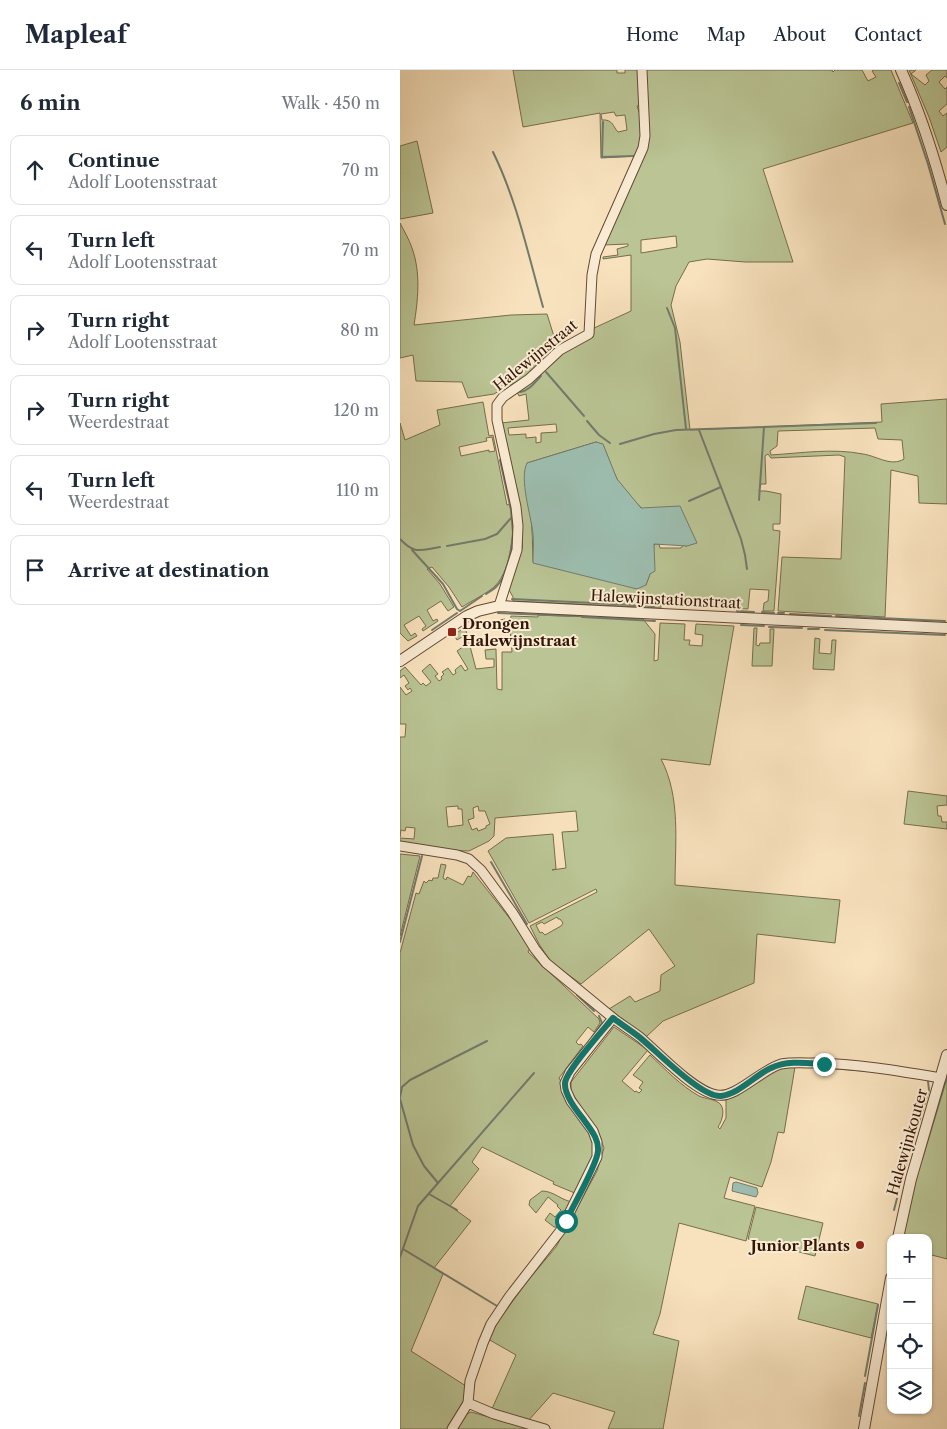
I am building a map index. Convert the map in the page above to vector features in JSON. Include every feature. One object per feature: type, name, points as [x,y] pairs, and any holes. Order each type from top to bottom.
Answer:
[{"type":"street","name":"Halewijnstraat","points":[[499,606],[517,550],[518,526],[516,507],[497,420],[497,405],[503,397],[528,379],[560,350],[589,334],[593,265],[602,237],[642,148],[645,136],[642,70]]},
{"type":"street","points":[[901,70],[918,108],[933,151],[947,206]]},
{"type":"street","name":"Halewijnstationstraat","points":[[400,661],[467,616],[478,610],[499,606],[947,628]]},
{"type":"street","points":[[400,846],[457,855],[469,859],[481,870],[512,912],[535,950],[546,962],[696,1084],[718,1096],[728,1094],[771,1068],[788,1063],[881,1068],[941,1078]]},
{"type":"street","points":[[452,1429],[468,1404],[470,1381],[491,1324],[509,1297],[561,1230],[597,1157],[597,1142],[593,1131],[571,1101],[565,1083],[570,1072],[613,1018]]},
{"type":"street","name":"Halewijnkouter","points":[[899,1234],[911,1179],[947,1054]]},
{"type":"street","points":[[864,1429],[891,1279]]},
{"type":"street","points":[[468,1404],[545,1429]]},
{"type":"green space","points":[[513,70],[617,70],[617,73],[625,73],[625,70],[638,70],[640,104],[637,106],[640,115],[641,138],[636,156],[601,158],[600,113],[523,127]],"holes":[[[614,112],[616,116],[625,115],[627,130],[618,132],[611,122],[602,120],[601,114]]]},
{"type":"green space","points":[[645,70],[832,70],[833,72],[835,70],[862,70],[868,81],[876,77],[872,71],[874,70],[891,70],[913,123],[763,169],[793,262],[745,262],[707,259],[689,262],[676,286],[671,305],[680,342],[690,430],[882,422],[881,404],[947,399],[947,504],[919,503],[918,476],[891,470],[885,617],[778,611],[782,557],[841,559],[845,457],[839,455],[771,458],[768,454],[765,456],[766,484],[761,484],[759,491],[781,494],[780,524],[773,524],[773,530],[780,531],[774,611],[763,611],[764,603],[768,601],[769,590],[750,589],[748,609],[664,604],[661,597],[661,608],[513,601],[509,590],[519,557],[501,423],[529,420],[526,394],[519,396],[517,392],[562,353],[594,335],[592,329],[631,311],[631,255],[603,259],[603,257],[618,255],[617,249],[628,246],[628,244],[603,245],[639,166]],"holes":[[[676,236],[677,247],[641,253],[641,240]],[[556,424],[557,432],[541,433],[541,442],[536,443],[536,437],[526,438],[526,434],[509,435],[508,428]],[[875,428],[878,439],[902,440],[904,459],[894,462],[863,454],[840,451],[771,455],[770,451],[777,446],[778,431]],[[596,442],[603,445],[616,477],[625,490],[650,516],[687,546],[683,545],[681,548],[660,548],[659,544],[654,544],[650,574],[646,585],[533,562],[527,463]]]},
{"type":"green space","points":[[909,70],[916,70],[911,74],[925,85],[929,81],[926,75],[932,70],[947,70],[947,78],[945,76],[939,82],[945,89],[947,87],[947,104],[939,111],[943,116],[947,113],[947,147],[941,152],[929,117]]},
{"type":"green space","points":[[417,141],[433,213],[400,219],[400,146]]},
{"type":"green space","points":[[400,223],[411,245],[417,267],[418,277],[414,325],[511,315],[547,314],[557,346],[556,351],[524,380],[509,385],[494,394],[468,398],[462,382],[416,381],[413,355],[400,358]]},
{"type":"green space","points":[[483,402],[489,436],[493,435],[507,505],[514,503],[511,547],[505,569],[495,586],[462,607],[449,587],[432,567],[427,569],[440,584],[454,607],[448,611],[441,601],[427,610],[433,621],[437,619],[438,621],[423,631],[422,629],[426,626],[419,616],[404,625],[411,636],[415,633],[417,636],[408,641],[400,633],[400,423],[405,440],[440,425],[437,410]],"holes":[[[492,437],[495,451],[489,452],[489,450],[461,456],[459,447],[487,441],[486,438]]]},
{"type":"green space","points":[[538,615],[643,619],[655,634],[654,661],[658,660],[660,623],[685,624],[684,640],[690,640],[689,645],[702,646],[703,635],[695,634],[696,624],[734,626],[710,765],[661,759],[672,789],[676,820],[675,885],[840,900],[835,943],[757,934],[754,983],[663,1021],[646,1037],[609,1009],[630,996],[635,1002],[660,991],[661,975],[675,966],[649,929],[581,984],[551,962],[530,926],[597,892],[596,889],[529,923],[488,851],[506,838],[553,834],[556,869],[552,870],[566,868],[562,832],[578,831],[576,811],[495,818],[494,836],[489,841],[469,851],[446,850],[400,842],[400,838],[414,839],[415,828],[406,827],[405,831],[401,830],[400,837],[400,737],[405,737],[406,724],[400,724],[400,687],[406,695],[412,691],[410,688],[408,690],[405,686],[409,683],[404,675],[400,678],[400,671],[405,667],[421,685],[423,683],[426,686],[431,682],[422,671],[430,664],[438,674],[435,676],[439,681],[444,674],[442,672],[448,668],[453,675],[456,673],[455,670],[461,665],[465,671],[468,669],[457,651],[467,644],[462,637],[457,640],[454,635],[465,627],[476,669],[494,667],[494,659],[486,659],[485,650],[496,649],[497,689],[502,690],[502,652],[512,652],[510,629],[501,632],[500,620],[505,619],[505,622],[510,622],[511,616],[538,617]],"holes":[[[458,806],[458,809],[462,809],[463,825],[448,827],[446,807]],[[478,806],[479,811],[485,811],[490,824],[486,828],[478,831],[477,828],[472,830],[468,820],[474,818],[473,808]],[[557,917],[563,923],[545,935],[542,932],[540,933],[536,925],[542,922],[544,924]]]},
{"type":"green space","points":[[754,628],[757,628],[756,645],[759,646],[760,643],[770,643],[770,629],[774,629],[772,666],[752,666]]},
{"type":"green space","points":[[815,638],[820,639],[819,653],[831,654],[832,640],[836,640],[834,670],[813,669]]},
{"type":"green space","points":[[908,791],[947,796],[947,805],[937,806],[938,816],[941,816],[942,822],[947,822],[947,829],[904,824]]},
{"type":"green space","points":[[400,854],[420,856],[400,936]]},
{"type":"green space","points":[[441,864],[446,865],[443,878],[446,880],[447,877],[463,885],[468,876],[471,877],[473,872],[511,920],[512,917],[530,948],[528,952],[599,1019],[600,1023],[594,1032],[588,1027],[576,1042],[583,1046],[559,1078],[594,1142],[595,1153],[577,1194],[553,1184],[554,1182],[482,1147],[472,1162],[479,1169],[450,1206],[471,1221],[434,1268],[443,1274],[411,1351],[466,1386],[463,1404],[449,1429],[400,1429],[400,953],[416,893],[419,894],[424,881],[426,883],[429,880],[432,881],[433,878],[438,878]]},
{"type":"green space","points":[[614,1027],[648,1050],[622,1081],[639,1093],[642,1090],[639,1088],[643,1082],[633,1075],[650,1055],[692,1092],[714,1100],[721,1105],[723,1113],[718,1127],[720,1129],[726,1118],[726,1100],[767,1073],[795,1067],[784,1133],[778,1132],[771,1162],[762,1187],[730,1177],[724,1198],[755,1206],[746,1241],[679,1223],[660,1314],[653,1334],[679,1341],[663,1429],[608,1429],[615,1412],[553,1393],[528,1421],[491,1411],[516,1355],[488,1339],[501,1317],[556,1247],[597,1171],[604,1148],[599,1135],[571,1091],[571,1082]]},
{"type":"green space","points":[[947,1077],[947,1259],[932,1255],[932,1234],[903,1234],[917,1173]]},
{"type":"green space","points":[[542,1191],[573,1202],[558,1227],[554,1227],[545,1220],[550,1213],[555,1217],[561,1210],[548,1197],[536,1213],[529,1205],[530,1200]]},
{"type":"green space","points":[[756,1207],[823,1223],[815,1256],[748,1239]]},
{"type":"green space","points":[[806,1286],[878,1304],[871,1338],[798,1319]]},
{"type":"green space","points":[[471,1412],[532,1429],[457,1429],[465,1415]]},
{"type":"shaded area","points":[[596,442],[603,444],[617,479],[641,508],[680,506],[697,543],[687,546],[654,544],[655,571],[650,574],[646,585],[637,589],[533,563],[533,534],[524,478],[527,463]]},
{"type":"shaded area","points":[[736,1182],[757,1188],[758,1193],[756,1197],[732,1191],[733,1183]]},
{"type":"waterway","points":[[899,83],[907,102]]},
{"type":"waterway","points":[[909,107],[945,224]]},
{"type":"waterway","points":[[603,122],[602,157],[634,156]]},
{"type":"waterway","points":[[493,152],[509,189],[543,307]]},
{"type":"waterway","points":[[667,308],[675,328],[686,429]]},
{"type":"waterway","points":[[546,372],[584,416]]},
{"type":"waterway","points":[[520,392],[529,388],[541,376]]},
{"type":"waterway","points":[[507,388],[512,386]]},
{"type":"waterway","points":[[587,421],[599,435],[610,443]]},
{"type":"waterway","points":[[620,444],[676,430],[876,423]]},
{"type":"waterway","points":[[759,500],[764,427]]},
{"type":"waterway","points":[[699,430],[741,539],[747,569]]},
{"type":"waterway","points":[[500,460],[511,510],[513,533]]},
{"type":"waterway","points":[[689,501],[721,487]]},
{"type":"waterway","points":[[516,488],[518,498]]},
{"type":"waterway","points":[[447,546],[485,539],[497,534],[511,518]]},
{"type":"waterway","points":[[513,576],[522,547],[522,527]]},
{"type":"waterway","points":[[486,594],[496,587],[506,570],[513,537]]},
{"type":"waterway","points":[[400,539],[405,544],[418,550],[440,547]]},
{"type":"waterway","points":[[412,550],[443,584],[460,611],[482,596]]},
{"type":"waterway","points":[[512,599],[654,606]]},
{"type":"waterway","points":[[737,611],[754,612]]},
{"type":"waterway","points":[[762,612],[774,613]]},
{"type":"waterway","points":[[432,630],[457,613]]},
{"type":"waterway","points":[[498,613],[576,616]]},
{"type":"waterway","points":[[778,613],[784,613]]},
{"type":"waterway","points":[[790,614],[831,616]]},
{"type":"waterway","points":[[836,616],[945,621]]},
{"type":"waterway","points":[[582,617],[655,621]]},
{"type":"waterway","points":[[741,625],[764,626]]},
{"type":"waterway","points":[[769,627],[802,628]]},
{"type":"waterway","points":[[808,629],[819,629]]},
{"type":"waterway","points":[[825,630],[945,635]]},
{"type":"waterway","points":[[400,942],[422,856]]},
{"type":"waterway","points":[[491,862],[527,924]]},
{"type":"waterway","points":[[577,995],[594,1011]]},
{"type":"waterway","points":[[592,1037],[602,1023],[599,1016]]},
{"type":"waterway","points":[[400,1097],[402,1087],[410,1080],[487,1041]]},
{"type":"waterway","points":[[830,1068],[868,1071]]},
{"type":"waterway","points":[[400,1257],[418,1206],[534,1073]]},
{"type":"waterway","points":[[922,1159],[947,1077]]},
{"type":"waterway","points":[[894,1210],[908,1156],[929,1090],[928,1081],[925,1079]]},
{"type":"waterway","points":[[400,1099],[413,1145],[424,1166],[438,1183]]},
{"type":"waterway","points":[[429,1194],[457,1210]]},
{"type":"waterway","points":[[403,1249],[497,1306]]},
{"type":"waterway","points":[[865,1376],[878,1305]]},
{"type":"waterway","points":[[859,1416],[865,1383]]},
{"type":"place","name":"Drongen Halewijnstraat","points":[[452,632]]},
{"type":"place","name":"Junior Plants","points":[[860,1245]]},
{"type":"route","points":[[566,1221],[594,1165],[598,1150],[593,1131],[571,1101],[566,1090],[566,1078],[613,1018],[638,1036],[678,1071],[704,1090],[718,1096],[728,1094],[780,1064],[824,1064]]}]
